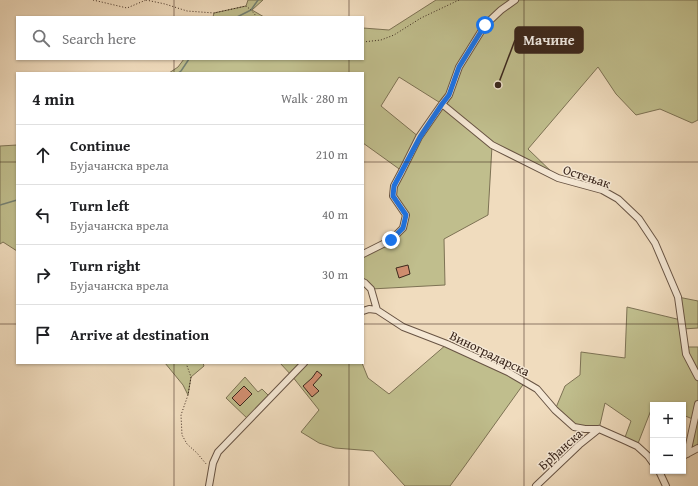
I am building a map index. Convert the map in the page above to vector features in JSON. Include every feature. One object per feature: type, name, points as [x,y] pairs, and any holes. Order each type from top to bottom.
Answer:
[{"type":"street","points":[[364,254],[391,240],[403,228],[406,215],[393,196],[394,186],[420,137],[449,95],[459,67],[485,25],[501,10],[515,0]]},
{"type":"street","name":"Остењак","points":[[442,104],[492,146],[558,178],[602,190],[618,199],[639,219],[655,242],[678,297],[686,354],[698,377]]},
{"type":"street","points":[[364,282],[371,289],[377,310],[369,309],[364,311]]},
{"type":"street","name":"Виноградарска","points":[[377,310],[403,327],[446,344],[508,372],[537,389],[555,410],[574,427],[599,429],[637,446],[650,459]]},
{"type":"street","points":[[209,486],[211,470],[218,452],[303,364]]},
{"type":"street","points":[[686,451],[698,404]]},
{"type":"street","name":"Брђанска","points":[[536,486],[579,445],[599,429]]},
{"type":"street","points":[[686,454],[698,448]]},
{"type":"street","points":[[660,474],[666,486]]},
{"type":"path","points":[[93,0],[127,8],[146,0],[187,11],[214,13],[246,6],[256,16]]},
{"type":"path","points":[[364,42],[381,40],[394,36],[421,18],[459,0]]},
{"type":"path","points":[[186,364],[191,377],[188,395],[181,415],[182,435],[187,444],[197,453],[211,470]]},
{"type":"shaded area","points":[[248,0],[263,0],[252,10],[262,16],[213,16],[214,13],[246,6]]},
{"type":"shaded area","points":[[436,0],[698,0],[698,120],[692,123],[660,109],[636,115],[616,94],[598,67],[528,149],[558,178],[492,146],[488,215],[444,239],[445,285],[371,289],[364,283],[364,254],[391,240],[403,228],[406,215],[393,196],[402,171],[364,144],[364,72],[170,72],[178,67],[183,60],[364,60],[364,28],[389,30]],"holes":[[[399,77],[442,104],[419,137],[381,106]]]},
{"type":"shaded area","points":[[16,145],[16,250],[3,242],[0,244],[0,146]]},
{"type":"shaded area","points":[[678,297],[698,301],[698,328],[683,329],[685,347],[698,347],[698,448],[687,454],[695,420],[686,416],[686,402],[650,402],[650,413],[637,446],[624,440],[631,421],[605,403],[599,429],[574,427],[555,410],[565,386],[580,375],[581,352],[625,358],[627,307],[681,320]]},
{"type":"shaded area","points":[[447,344],[525,382],[450,486],[405,486],[373,451],[335,448],[319,443],[301,432],[319,410],[281,364],[362,364],[368,378],[389,394]]},
{"type":"shaded area","points":[[166,364],[203,364],[204,366],[191,377],[188,395],[183,385]]},
{"type":"shaded area","points":[[245,377],[258,392],[262,389],[271,398],[249,420],[226,398]]},
{"type":"building","points":[[408,265],[410,274],[399,278],[396,268]]},
{"type":"building","points":[[317,371],[322,375],[313,385],[319,391],[312,397],[303,386]]},
{"type":"building","points":[[244,386],[252,394],[240,406],[232,398]]},
{"type":"waterway","points":[[239,16],[251,10],[258,0]]},
{"type":"waterway","points":[[180,72],[188,60]]},
{"type":"waterway","points":[[0,205],[16,200]]},
{"type":"place","name":"Мачине","points":[[498,85]]},
{"type":"route","points":[[391,240],[403,228],[406,215],[393,196],[394,186],[420,137],[449,95],[459,67],[485,25]]}]
